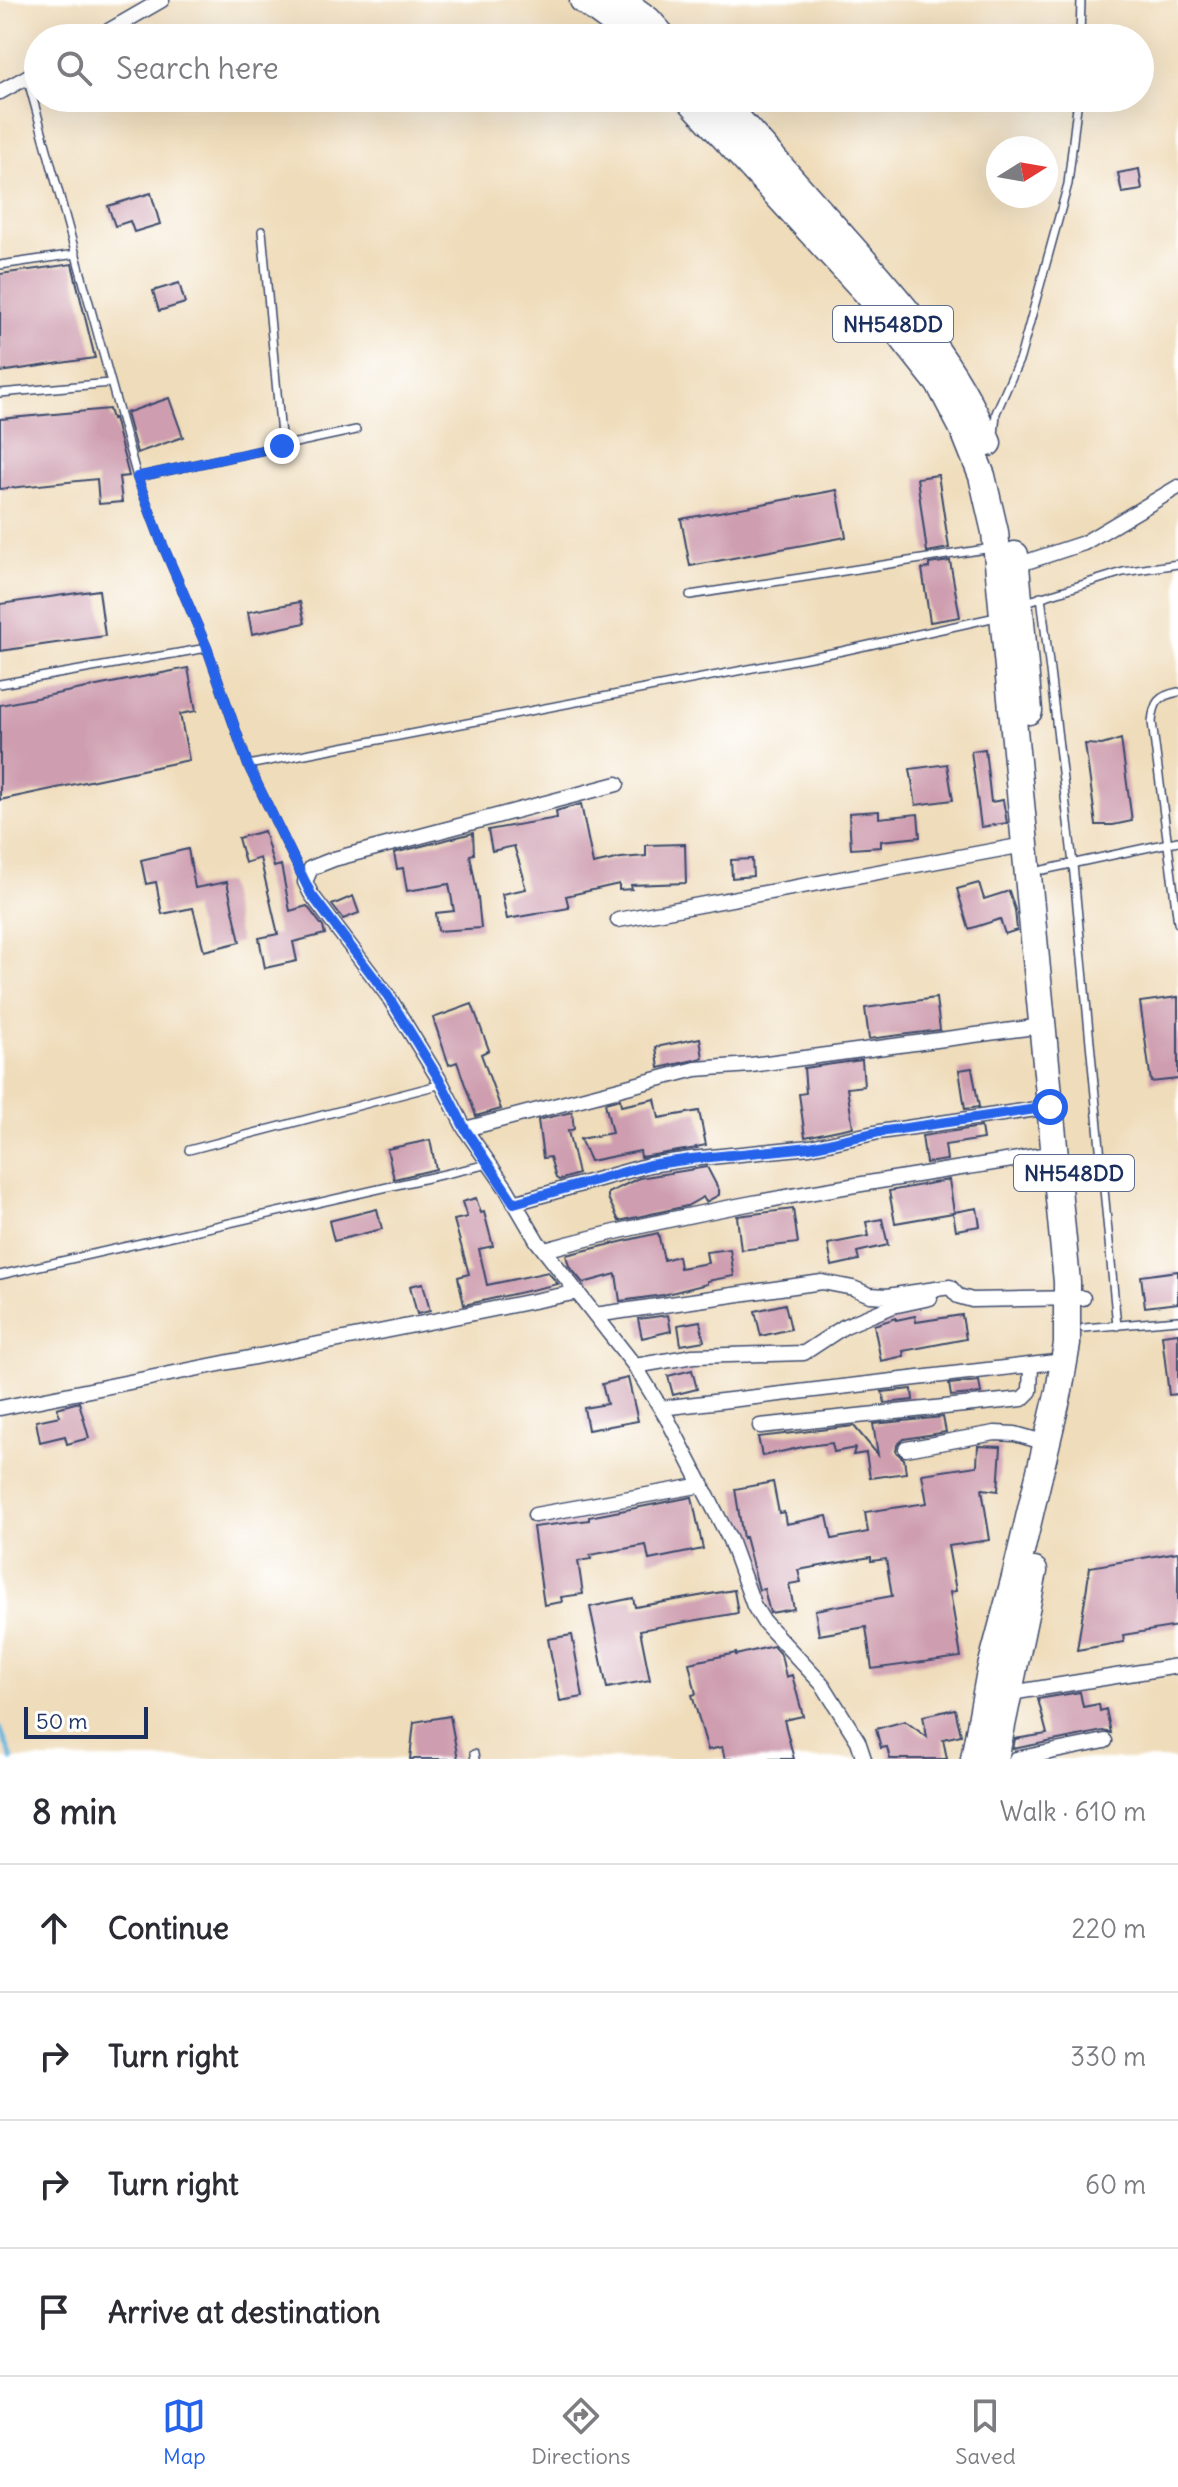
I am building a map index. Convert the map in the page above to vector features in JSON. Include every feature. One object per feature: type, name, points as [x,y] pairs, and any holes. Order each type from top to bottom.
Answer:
[{"type":"highway","points":[[583,0],[613,24]]},
{"type":"highway","points":[[621,0],[652,24]]},
{"type":"highway","name":"NH548DD","points":[[702,112],[874,286],[898,298],[941,357],[968,398],[992,453],[1004,496],[1005,557]]},
{"type":"highway","name":"NH548DD","points":[[731,112],[874,286],[940,385],[964,431],[982,476],[1021,605],[1043,870],[1072,1149],[1076,1298],[1047,1443],[1038,1516]]},
{"type":"highway","name":"NH548DD","points":[[974,1759],[997,1695],[1038,1516],[1071,1407],[1084,1328],[1076,1298],[1055,1153],[1024,845],[1021,605]]},
{"type":"highway","name":"NH548DD","points":[[995,1759],[997,1695]]},
{"type":"street","points":[[120,24],[162,0]]},
{"type":"street","points":[[0,92],[24,79]]},
{"type":"street","points":[[1005,557],[1084,543],[1178,487]]},
{"type":"street","points":[[617,784],[334,859],[311,868],[305,882],[388,996],[442,1084],[465,1129],[545,1250],[635,1366],[703,1485],[730,1540],[754,1606],[764,1622],[823,1685],[858,1741],[864,1759]]},
{"type":"street","points":[[618,920],[1024,845]]},
{"type":"street","points":[[465,1129],[706,1067],[751,1065],[1042,1026]]},
{"type":"street","points":[[514,1203],[649,1165],[810,1147],[879,1132],[1050,1107]]},
{"type":"street","points":[[545,1250],[716,1209],[1055,1153]]},
{"type":"street","points":[[595,1315],[822,1282],[870,1295],[887,1296],[950,1287],[958,1296]]},
{"type":"street","points":[[0,1408],[578,1292]]},
{"type":"street","points":[[635,1366],[693,1356],[804,1353],[845,1326],[920,1299],[958,1296],[992,1301],[1076,1298]]},
{"type":"street","points":[[661,1408],[1064,1361]]},
{"type":"street","points":[[760,1426],[1022,1399],[1030,1391],[1031,1366]]},
{"type":"street","points":[[906,1449],[995,1433],[1015,1434],[1047,1443]]},
{"type":"street","points":[[535,1515],[703,1485]]},
{"type":"street","points":[[997,1695],[1178,1666]]},
{"type":"street","points":[[1016,1759],[1105,1741]]},
{"type":"lane","points":[[1080,24],[1081,0]]},
{"type":"lane","points":[[42,112],[76,254],[137,477],[207,648],[248,765],[305,882]]},
{"type":"lane","points":[[992,453],[996,413],[1020,358],[1068,184],[1076,112]]},
{"type":"lane","points":[[262,231],[282,446]]},
{"type":"lane","points":[[0,265],[76,254]]},
{"type":"lane","points":[[0,393],[110,383]]},
{"type":"lane","points":[[137,477],[356,430]]},
{"type":"lane","points":[[690,595],[1005,557]]},
{"type":"lane","points":[[248,765],[842,651],[1021,605],[1123,572],[1178,564]]},
{"type":"lane","points":[[1021,605],[1073,864],[1117,1326]]},
{"type":"lane","points":[[0,684],[207,648]]},
{"type":"lane","points":[[1178,692],[1164,695],[1153,705],[1152,722],[1178,923]]},
{"type":"lane","points":[[1043,870],[1178,841]]},
{"type":"lane","points":[[189,1150],[442,1084]]},
{"type":"lane","points":[[0,1275],[489,1164]]},
{"type":"lane","points":[[1084,1328],[1178,1320]]},
{"type":"building","points":[[1139,169],[1142,190],[1122,193],[1118,173]]},
{"type":"building","points":[[151,193],[160,224],[134,232],[130,221],[115,226],[108,206]]},
{"type":"building","points":[[72,264],[95,358],[0,372],[0,274]]},
{"type":"building","points":[[179,283],[185,303],[159,311],[153,291]]},
{"type":"building","points":[[169,398],[183,437],[137,453],[126,413]]},
{"type":"building","points":[[109,409],[129,476],[119,477],[122,502],[99,504],[97,479],[0,489],[0,419]]},
{"type":"building","points":[[938,475],[949,548],[927,552],[917,478]]},
{"type":"building","points":[[837,490],[846,537],[690,566],[681,519]]},
{"type":"building","points":[[950,561],[960,617],[930,622],[922,569],[929,568],[929,564]]},
{"type":"building","points":[[99,590],[105,636],[0,651],[0,604]]},
{"type":"building","points":[[300,602],[305,623],[252,634],[248,612]]},
{"type":"building","points":[[188,668],[196,711],[180,714],[189,760],[0,800],[0,705]]},
{"type":"building","points":[[1121,739],[1132,821],[1096,825],[1085,744],[1102,745]]},
{"type":"building","points":[[985,749],[991,802],[1003,800],[1007,823],[981,827],[971,751]]},
{"type":"building","points":[[947,764],[953,800],[916,805],[910,769]]},
{"type":"building","points":[[581,804],[593,864],[646,856],[646,845],[685,844],[686,883],[631,885],[632,889],[619,890],[619,884],[566,896],[569,908],[507,919],[502,894],[526,889],[524,878],[514,846],[492,851],[488,830],[557,818],[556,811]]},
{"type":"building","points":[[879,811],[879,818],[918,814],[920,837],[881,841],[881,847],[851,849],[849,813]]},
{"type":"building","points":[[264,831],[274,867],[281,865],[290,911],[307,906],[325,934],[293,942],[297,961],[265,968],[259,938],[278,934],[260,858],[245,863],[238,838]]},
{"type":"building","points":[[473,833],[474,854],[470,855],[481,928],[438,931],[436,913],[454,911],[449,884],[407,891],[403,868],[397,869],[394,853]]},
{"type":"building","points":[[188,849],[195,888],[227,882],[240,942],[204,951],[193,908],[162,914],[156,882],[146,884],[141,860]]},
{"type":"building","points":[[752,859],[753,876],[732,878],[731,860]]},
{"type":"building","points":[[979,883],[984,899],[1009,891],[1017,930],[1005,934],[1000,919],[969,929],[957,889]]},
{"type":"building","points":[[353,896],[359,913],[343,919],[332,905]]},
{"type":"building","points":[[1178,997],[1178,1079],[1151,1082],[1140,1002]]},
{"type":"building","points":[[936,998],[940,1030],[869,1039],[865,1008]]},
{"type":"building","points":[[472,1004],[489,1050],[481,1054],[501,1109],[476,1116],[457,1062],[449,1065],[433,1018]]},
{"type":"building","points":[[700,1038],[703,1058],[659,1068],[656,1047]]},
{"type":"building","points":[[862,1060],[864,1086],[847,1088],[853,1127],[805,1137],[799,1094],[806,1093],[804,1068]]},
{"type":"building","points":[[972,1068],[979,1107],[965,1109],[959,1070]]},
{"type":"building","points":[[620,1099],[621,1106],[655,1099],[659,1118],[699,1111],[706,1145],[641,1157],[640,1151],[590,1161],[580,1139],[612,1133],[605,1103]]},
{"type":"building","points":[[572,1112],[574,1129],[568,1131],[578,1174],[559,1180],[550,1157],[543,1158],[538,1120]]},
{"type":"building","points":[[981,1127],[983,1139],[945,1145],[947,1160],[926,1163],[922,1136]]},
{"type":"building","points":[[430,1140],[436,1169],[394,1179],[387,1149]]},
{"type":"building","points":[[707,1167],[719,1195],[706,1202],[703,1197],[687,1206],[619,1221],[608,1198],[608,1193],[639,1178]]},
{"type":"building","points":[[949,1180],[954,1212],[977,1208],[980,1226],[956,1230],[953,1213],[895,1223],[889,1191]]},
{"type":"building","points":[[476,1198],[481,1213],[484,1212],[493,1246],[479,1249],[487,1285],[548,1272],[558,1284],[464,1305],[458,1277],[469,1274],[454,1220],[467,1217],[462,1202]]},
{"type":"building","points":[[377,1209],[382,1229],[334,1241],[329,1221]]},
{"type":"building","points":[[793,1209],[798,1243],[741,1250],[737,1216]]},
{"type":"building","points":[[882,1219],[888,1245],[857,1252],[859,1260],[832,1266],[828,1244],[869,1236],[866,1222]]},
{"type":"building","points":[[658,1233],[664,1260],[678,1256],[680,1268],[708,1263],[706,1252],[730,1249],[734,1276],[663,1295],[620,1301],[616,1274],[583,1283],[569,1266],[566,1255]]},
{"type":"building","points":[[1178,1271],[1178,1303],[1145,1307],[1141,1276]]},
{"type":"building","points":[[423,1283],[430,1311],[417,1314],[410,1286]]},
{"type":"building","points":[[785,1304],[791,1329],[761,1336],[755,1311]]},
{"type":"building","points":[[668,1315],[671,1331],[642,1338],[638,1319]]},
{"type":"building","points":[[962,1315],[966,1339],[903,1351],[904,1356],[881,1361],[874,1325],[896,1318],[915,1316],[916,1322]]},
{"type":"building","points":[[700,1321],[704,1341],[681,1345],[678,1325]]},
{"type":"building","points":[[1178,1333],[1178,1394],[1169,1395],[1162,1335]]},
{"type":"building","points":[[692,1370],[697,1389],[673,1395],[668,1376]]},
{"type":"building","points":[[628,1378],[638,1421],[588,1430],[584,1408],[607,1404],[602,1384]]},
{"type":"building","points":[[979,1381],[981,1393],[951,1396],[949,1384]]},
{"type":"building","points":[[912,1389],[913,1400],[885,1403],[882,1392]]},
{"type":"building","points":[[79,1402],[89,1438],[67,1444],[65,1436],[40,1442],[36,1421],[60,1416],[57,1408]]},
{"type":"building","points":[[943,1417],[946,1432],[904,1439],[897,1445],[896,1452],[904,1459],[906,1473],[870,1478],[866,1453],[853,1455],[855,1448],[834,1452],[832,1443],[762,1456],[758,1437],[854,1426],[878,1455],[873,1424]]},
{"type":"building","points":[[978,1446],[1001,1447],[998,1491],[982,1489],[990,1540],[948,1546],[956,1591],[950,1592],[961,1657],[872,1669],[866,1627],[819,1635],[815,1610],[892,1596],[886,1559],[871,1561],[871,1557],[798,1570],[801,1582],[789,1584],[794,1609],[770,1613],[764,1589],[759,1590],[743,1538],[735,1489],[773,1482],[779,1513],[784,1512],[786,1524],[827,1516],[832,1539],[868,1532],[865,1512],[927,1503],[922,1474],[977,1466]]},
{"type":"building","points":[[692,1497],[703,1549],[649,1560],[646,1545],[590,1555],[591,1559],[578,1561],[583,1594],[561,1597],[562,1602],[544,1605],[533,1527],[589,1520],[589,1517]]},
{"type":"building","points":[[1178,1552],[1178,1626],[1123,1635],[1124,1642],[1077,1650],[1090,1567]]},
{"type":"building","points":[[734,1590],[738,1613],[640,1630],[650,1680],[607,1688],[590,1607],[633,1598],[635,1607]]},
{"type":"building","points":[[572,1635],[583,1697],[560,1701],[548,1639]]},
{"type":"building","points":[[773,1646],[781,1655],[786,1677],[792,1675],[803,1716],[784,1720],[794,1759],[725,1759],[722,1747],[708,1750],[692,1695],[696,1694],[689,1663]]},
{"type":"building","points":[[1080,1692],[1083,1707],[1099,1704],[1100,1711],[1106,1709],[1111,1733],[1103,1731],[1013,1749],[1015,1739],[1047,1734],[1038,1699]]},
{"type":"building","points":[[955,1709],[961,1735],[943,1739],[947,1759],[890,1759],[887,1747],[881,1748],[876,1729],[905,1721],[927,1737],[923,1716]]},
{"type":"building","points":[[450,1716],[458,1759],[410,1759],[414,1722]]},
{"type":"waterway","points":[[0,1728],[12,1759]]},
{"type":"route","points":[[282,446],[137,477],[207,648],[248,765],[311,894],[388,996],[442,1084],[465,1129],[514,1203],[649,1165],[810,1147],[879,1132],[1050,1107]]}]
